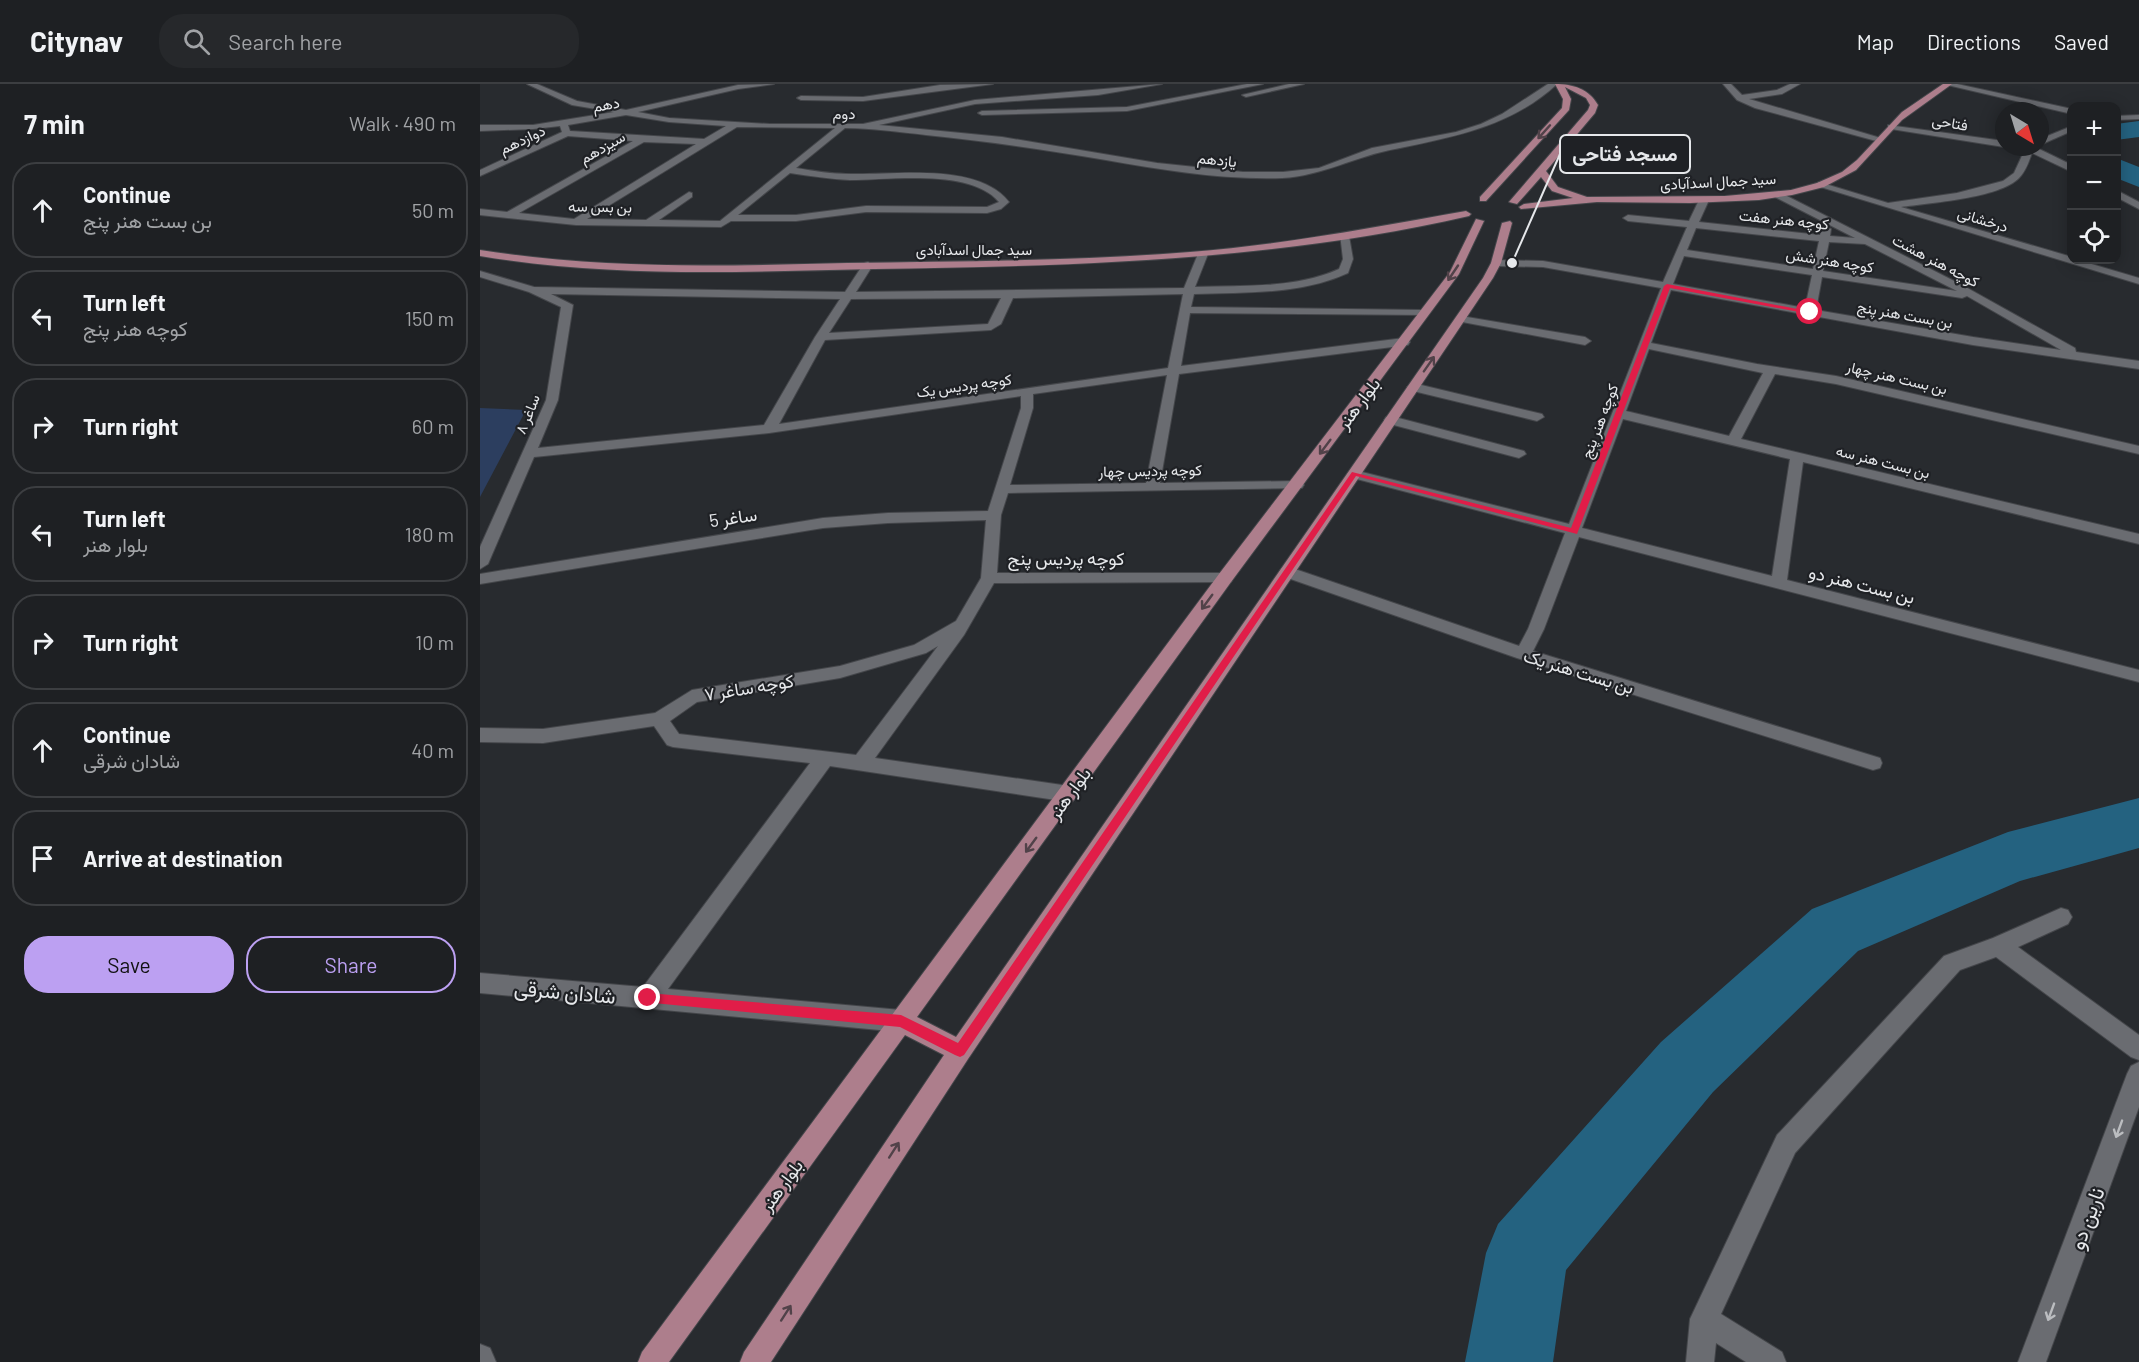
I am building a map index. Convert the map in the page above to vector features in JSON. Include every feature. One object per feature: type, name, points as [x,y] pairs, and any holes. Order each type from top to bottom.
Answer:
[{"type":"main road","points":[[1495,211],[1566,108],[1567,99],[1559,84]]},
{"type":"main road","points":[[1495,211],[1541,171],[1592,111],[1593,105],[1589,96],[1564,84]]},
{"type":"main road","name":"سید جمال اسدآبادی","points":[[480,253],[542,263],[656,270],[1052,263],[1203,254],[1344,236],[1495,211],[1594,199],[1704,200],[1776,194],[1819,185],[1844,175],[1860,163],[1898,118],[1947,84]]},
{"type":"main road","points":[[1541,171],[1555,189],[1594,199]]},
{"type":"main road","name":"بلوار هنر","points":[[754,1362],[960,1051],[1461,319],[1496,263],[1495,211]]},
{"type":"main road","name":"بلوار هنر","points":[[652,1362],[1225,578],[1455,273],[1495,211]]},
{"type":"main road","points":[[901,1021],[960,1051]]},
{"type":"street","name":"دوم","points":[[531,84],[575,104],[669,120],[843,126],[863,126],[975,102],[1098,93],[1158,84]]},
{"type":"street","points":[[720,84],[738,87]]},
{"type":"street","name":"دهم","points":[[480,128],[565,129],[738,87],[770,84]]},
{"type":"street","points":[[801,98],[863,99],[940,87],[989,84]]},
{"type":"street","points":[[1127,110],[1259,84]]},
{"type":"street","points":[[1277,99],[1300,84]]},
{"type":"street","points":[[1202,105],[1300,84]]},
{"type":"street","name":"یازدهم","points":[[863,126],[1002,140],[1158,166],[1243,175],[1283,175],[1321,170],[1375,150],[1484,126],[1505,116],[1553,84]]},
{"type":"street","points":[[1727,84],[1740,98],[1758,106],[1880,140]]},
{"type":"street","points":[[1740,98],[1779,92],[1796,84]]},
{"type":"street","points":[[1947,84],[2067,111]]},
{"type":"street","points":[[908,93],[916,99]]},
{"type":"street","points":[[925,104],[934,109]]},
{"type":"street","points":[[914,114],[1171,111]]},
{"type":"street","points":[[2121,118],[2139,117]]},
{"type":"street","points":[[576,222],[735,124]]},
{"type":"street","points":[[708,235],[843,126]]},
{"type":"street","name":"فتاحی","points":[[1891,127],[1995,143]]},
{"type":"street","name":"سیزدهم","points":[[565,129],[642,139]]},
{"type":"street","name":"دوازدهم","points":[[480,173],[565,129]]},
{"type":"street","points":[[2049,138],[2067,130]]},
{"type":"street","points":[[642,139],[705,142]]},
{"type":"street","name":"سیزدهم","points":[[509,215],[642,139]]},
{"type":"street","points":[[1886,206],[1969,194],[2005,184],[2014,178],[2026,156]]},
{"type":"street","points":[[2047,156],[2067,166]]},
{"type":"street","name":"بن بس سه","points":[[480,212],[576,222],[725,221],[796,218],[866,209],[987,210],[998,207],[1004,202],[994,190],[934,177],[912,174],[853,177],[788,170]]},
{"type":"street","name":"درخشانی","points":[[1819,185],[2139,281]]},
{"type":"street","name":"کوچه هنر هشت","points":[[1776,194],[1976,297],[2080,356]]},
{"type":"street","points":[[650,222],[689,195]]},
{"type":"street","points":[[2121,196],[2139,206]]},
{"type":"street","name":"کوچه هنر پنج","points":[[1522,654],[1536,629],[1667,286],[1704,200]]},
{"type":"street","name":"کوچه هنر هفت","points":[[1628,218],[1872,243]]},
{"type":"street","points":[[1810,312],[1828,221]]},
{"type":"street","points":[[480,274],[533,290],[846,297],[1008,296],[1288,287],[1322,281],[1344,271],[1348,264],[1344,236]]},
{"type":"street","name":"کوچه هنر شش","points":[[1681,252],[1976,297]]},
{"type":"street","points":[[1152,487],[1189,289],[1203,254]]},
{"type":"street","name":"بن بست هنر پنج","points":[[1496,263],[1543,264],[1973,341],[2139,365]]},
{"type":"street","points":[[769,429],[821,337],[868,265]]},
{"type":"street","name":"ساغر ٨","points":[[480,564],[552,400],[567,305],[533,290]]},
{"type":"street","points":[[821,337],[991,327],[995,324],[1008,296]]},
{"type":"street","points":[[1185,310],[1424,313]]},
{"type":"street","points":[[1461,319],[1585,341]]},
{"type":"street","name":"کوچه پردیس یک","points":[[529,453],[769,429],[1027,393],[1101,380],[1404,342]]},
{"type":"street","name":"بن بست هنر چهار","points":[[1645,345],[1771,370],[1836,380],[2139,450]]},
{"type":"street","points":[[1733,441],[1771,370]]},
{"type":"street","points":[[1413,387],[1538,417]]},
{"type":"street","name":"کوچه پردیس پنج","points":[[1027,393],[1027,408],[994,515],[988,578],[1225,578]]},
{"type":"street","name":"بن بست هنر سه","points":[[1620,414],[2139,539]]},
{"type":"street","points":[[1391,420],[1519,454]]},
{"type":"street","points":[[1779,584],[1797,457]]},
{"type":"street","name":"بن بست هنر دو","points":[[1354,474],[2139,676]]},
{"type":"street","name":"کوچه پردیس چهار","points":[[1003,489],[1297,485]]},
{"type":"street","name":"ساغر 5","points":[[480,579],[823,523],[888,518],[994,515]]},
{"type":"street","name":"بن بست هنر یک","points":[[1287,572],[1522,654],[1873,763]]},
{"type":"street","points":[[861,763],[962,625],[988,578]]},
{"type":"street","name":"کوچه ساغر ۷","points":[[480,735],[543,736],[659,719],[692,696],[840,672],[920,649],[962,625]]},
{"type":"street","points":[[659,719],[673,740],[825,758],[1069,794]]},
{"type":"street","points":[[648,998],[825,758]]},
{"type":"street","points":[[1700,1362],[1704,1319],[1785,1144],[1952,963],[1999,946],[2061,917]]},
{"type":"street","points":[[1999,946],[2139,1049]]},
{"type":"street","name":"شادان شرقی","points":[[480,983],[901,1021]]},
{"type":"street","name":"نارین دو","points":[[2032,1362],[2139,1074]]},
{"type":"street","points":[[1704,1319],[1772,1362]]},
{"type":"street","points":[[480,1358],[482,1362]]},
{"type":"shaded area","points":[[480,408],[526,410],[480,497]]},
{"type":"waterway","points":[[2121,131],[2139,129]]},
{"type":"waterway","points":[[2121,169],[2139,179]]},
{"type":"waterway","points":[[1509,1362],[1527,1253],[1687,1067],[1835,930],[2008,858],[2139,823]]},
{"type":"place","name":"مسجد فتاحی","points":[[1512,263]]},
{"type":"route","points":[[648,998],[901,1021],[960,1051],[1354,474],[1574,532],[1667,286],[1810,312]]}]
